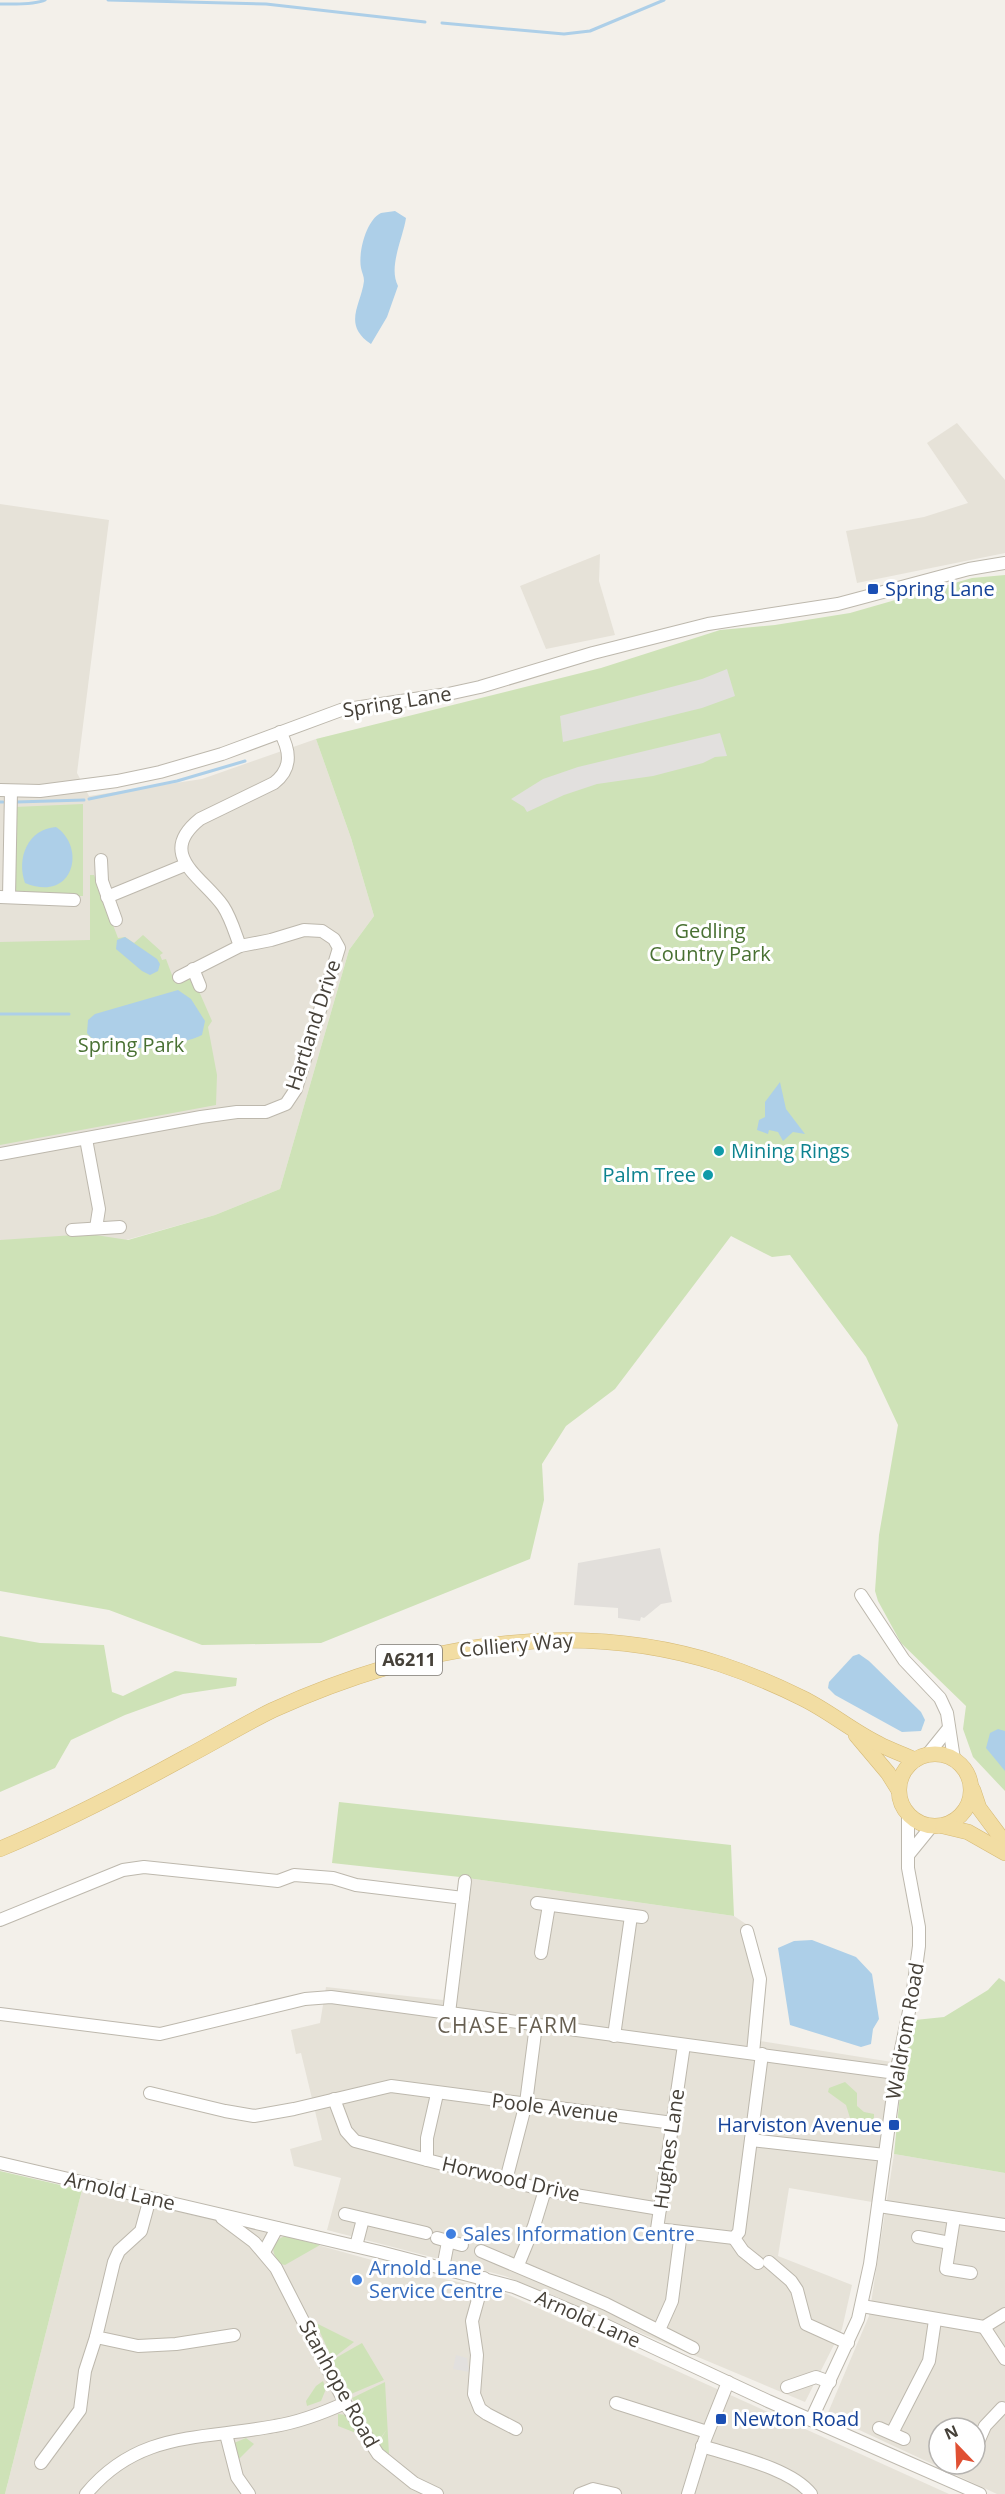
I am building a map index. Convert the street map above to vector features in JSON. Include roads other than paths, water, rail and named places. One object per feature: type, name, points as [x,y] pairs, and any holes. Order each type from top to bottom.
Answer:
[{"type":"main road","name":"Colliery Way","points":[[0,1849],[135,1785],[271,1711],[339,1682],[405,1662],[496,1644],[581,1639],[650,1646],[712,1662],[750,1675],[802,1698],[878,1743],[922,1757]]},
{"type":"main road","name":"Colliery Way","points":[[843,1722],[888,1773],[898,1789]]},
{"type":"main road","points":[[1005,1843],[979,1808],[965,1769],[954,1759],[943,1754],[922,1757],[904,1770],[898,1789],[899,1800],[908,1815],[920,1824],[968,1832],[1005,1853]]},
{"type":"main road","points":[[937,1826],[954,1821],[967,1808],[971,1784]]},
{"type":"street","name":"Spring Lane","points":[[6,791],[52,790],[160,772],[222,754],[341,710],[426,699],[480,687],[593,653],[708,624],[838,604],[969,569],[1005,562]]},
{"type":"street","points":[[179,977],[240,946],[223,907],[185,865],[183,841],[192,825],[200,819],[274,783],[285,773],[288,754],[280,732]]},
{"type":"street","points":[[6,791],[4,897],[74,900]]},
{"type":"street","points":[[101,860],[102,881],[116,920]]},
{"type":"street","points":[[107,897],[185,865]]},
{"type":"street","name":"Hartland Drive","points":[[0,1154],[237,1112],[267,1112],[286,1104],[296,1089],[339,948],[334,939],[322,931],[304,930],[240,946]]},
{"type":"street","points":[[193,969],[201,986]]},
{"type":"street","points":[[86,1139],[99,1209],[96,1228]]},
{"type":"street","points":[[72,1230],[120,1227]]},
{"type":"street","points":[[861,1594],[904,1660],[940,1698],[946,1713],[954,1759]]},
{"type":"street","points":[[922,1757],[949,1728]]},
{"type":"street","name":"Waldrom Road","points":[[811,2420],[831,2382],[862,2306],[879,2206],[896,2073],[912,1997],[919,1946],[919,1927],[909,1882],[908,1815]]},
{"type":"street","points":[[909,1854],[937,1826]]},
{"type":"street","points":[[0,1920],[123,1870],[144,1867],[278,1881],[294,1875],[333,1878],[356,1885],[463,1898]]},
{"type":"street","points":[[449,2013],[465,1881]]},
{"type":"street","points":[[541,1953],[543,1904],[636,1916],[614,2036]]},
{"type":"street","points":[[734,2238],[739,2232],[751,2140],[757,2054],[760,1979],[747,1931]]},
{"type":"street","points":[[0,2014],[160,2034],[313,1997],[331,1997],[896,2073]]},
{"type":"street","points":[[506,2181],[526,2103],[536,2025]]},
{"type":"street","name":"Hughes Lane","points":[[681,2232],[657,2229],[684,2045]]},
{"type":"street","name":"Poole Avenue","points":[[150,2092],[254,2116],[391,2086],[437,2094],[526,2103],[673,2123]]},
{"type":"street","name":"Horwood Drive","points":[[437,2094],[427,2138],[427,2160],[545,2190],[660,2210]]},
{"type":"street","points":[[334,2099],[346,2131],[355,2141],[427,2160]]},
{"type":"street","points":[[751,2140],[885,2155]]},
{"type":"street","name":"Arnold Lane","points":[[0,2163],[356,2246],[514,2287],[603,2324],[811,2420],[980,2494]]},
{"type":"street","points":[[518,2265],[534,2226],[545,2190]]},
{"type":"street","points":[[41,2463],[80,2410],[85,2371],[96,2337],[114,2262],[119,2251],[141,2231],[150,2198]]},
{"type":"street","points":[[879,2206],[1005,2225]]},
{"type":"street","name":"Stanhope Road","points":[[216,2213],[264,2252],[276,2268],[345,2403],[378,2454],[414,2483],[437,2494]]},
{"type":"street","points":[[345,2214],[462,2245]]},
{"type":"street","points":[[954,2218],[946,2269],[971,2273]]},
{"type":"street","points":[[356,2246],[363,2219]]},
{"type":"street","points":[[264,2252],[277,2228]]},
{"type":"street","points":[[659,2330],[672,2301],[681,2232],[734,2238],[743,2251],[791,2282],[797,2290],[806,2324],[848,2343]]},
{"type":"street","points":[[918,2236],[950,2243]]},
{"type":"street","points":[[437,2238],[443,2268]]},
{"type":"street","points":[[481,2251],[518,2265],[693,2348]]},
{"type":"street","points":[[484,2278],[472,2321],[477,2355],[474,2394],[477,2402],[487,2414],[516,2429]]},
{"type":"street","points":[[862,2306],[984,2327],[1005,2313]]},
{"type":"street","points":[[892,2433],[929,2361],[935,2320]]},
{"type":"street","points":[[984,2327],[1005,2360]]},
{"type":"street","points":[[96,2337],[138,2346],[176,2344],[234,2336]]},
{"type":"street","points":[[787,2387],[816,2377],[831,2382]]},
{"type":"street","points":[[688,2494],[707,2432],[728,2382]]},
{"type":"street","points":[[617,2402],[707,2432]]},
{"type":"street","points":[[86,2494],[110,2469],[144,2449],[177,2439],[286,2424],[345,2403]]},
{"type":"street","points":[[987,2424],[1004,2407]]},
{"type":"street","points":[[879,2428],[904,2439]]},
{"type":"street","points":[[226,2434],[237,2477],[249,2494]]},
{"type":"street","points":[[702,2446],[749,2459],[798,2482],[811,2494]]},
{"type":"street","points":[[580,2494],[593,2489],[615,2494]]},
{"type":"water","points":[[395,211],[406,218],[395,261],[395,278],[398,286],[387,317],[371,344],[362,337],[355,322],[364,281],[360,262],[362,246],[371,222],[381,213]]},
{"type":"water","points":[[56,827],[66,836],[71,847],[70,870],[64,880],[54,886],[41,887],[25,883],[22,864],[27,846],[38,833]]},
{"type":"water","points":[[125,937],[157,959],[160,964],[158,971],[150,975],[142,971],[116,949],[117,940]]},
{"type":"water","points":[[178,990],[191,999],[205,1021],[202,1035],[160,1046],[125,1048],[109,1046],[96,1041],[87,1033],[88,1020],[95,1014]]},
{"type":"water","points":[[780,1082],[786,1109],[805,1134],[793,1132],[783,1141],[778,1132],[769,1130],[768,1134],[757,1130],[759,1120],[765,1117],[765,1102]]},
{"type":"water","points":[[859,1654],[921,1712],[925,1720],[921,1731],[902,1732],[835,1695],[828,1688],[829,1682],[853,1656]]},
{"type":"water","points":[[998,1729],[1005,1731],[1005,1771],[986,1748],[990,1733]]},
{"type":"water","points":[[812,1940],[856,1957],[872,1974],[879,2019],[873,2029],[871,2044],[861,2047],[790,2025],[778,1948],[794,1941]]},
{"type":"waterway","points":[[0,4],[45,0]]},
{"type":"waterway","points":[[108,0],[266,4],[425,22]]},
{"type":"waterway","points":[[442,23],[564,34],[590,31],[664,0]]},
{"type":"waterway","points":[[89,799],[177,781],[245,761]]},
{"type":"waterway","points":[[16,802],[84,800]]},
{"type":"waterway","points":[[0,1014],[69,1014]]},
{"type":"place","name":"Spring Lane","points":[[873,589]]},
{"type":"place","name":"Mining Rings","points":[[719,1151]]},
{"type":"place","name":"Palm Tree","points":[[708,1175]]},
{"type":"place","name":"Harviston Avenue","points":[[894,2125]]},
{"type":"place","name":"Sales Information Centre","points":[[451,2234]]},
{"type":"place","name":"Arnold Lane Service Centre","points":[[357,2280]]},
{"type":"place","name":"Newton Road","points":[[721,2419]]},
{"type":"district","name":"CHASE FARM","points":[[508,2026]]},
{"type":"park label","name":"Gedling Country Park","points":[[710,942]]},
{"type":"park label","name":"Spring Park","points":[[131,1045]]}]
